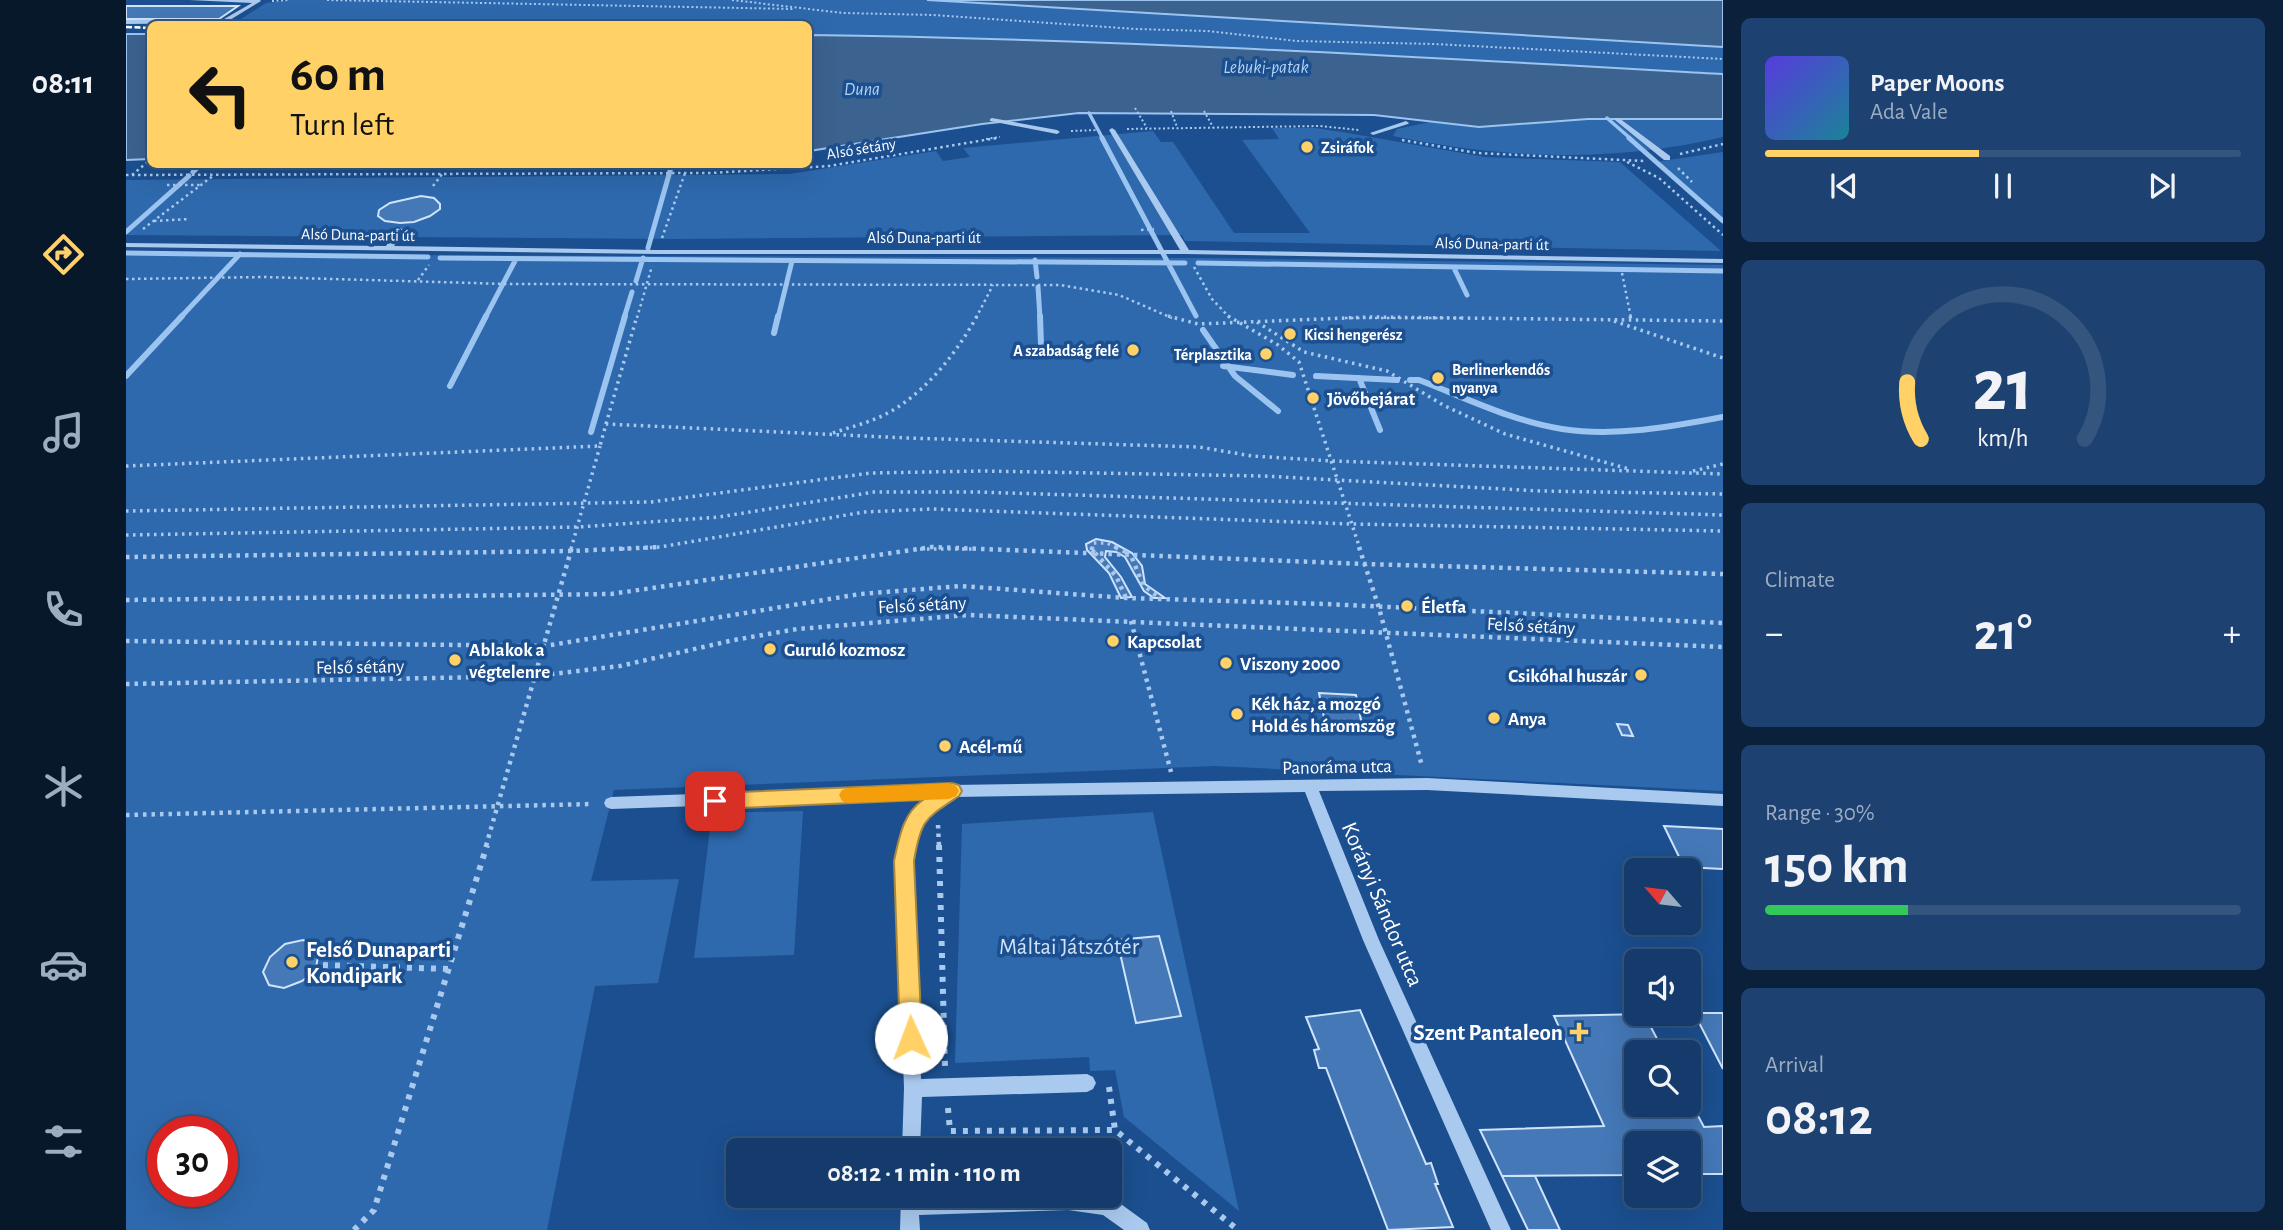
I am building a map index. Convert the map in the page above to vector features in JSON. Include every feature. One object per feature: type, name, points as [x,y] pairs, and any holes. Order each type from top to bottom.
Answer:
[{"type":"street","points":[[192,0],[258,1],[227,21]]},
{"type":"street","points":[[126,22],[147,22]]},
{"type":"street","points":[[1617,119],[1667,159]]},
{"type":"street","points":[[992,120],[1057,132]]},
{"type":"street","points":[[1373,133],[1406,123]]},
{"type":"street","points":[[1112,130],[1186,252]]},
{"type":"street","name":"Alsó Duna-parti út","points":[[126,244],[387,248],[655,257],[1186,252],[1723,261]]},
{"type":"street","name":"Panoráma utca","points":[[611,803],[952,791],[1427,784],[1723,800]]},
{"type":"street","name":"Korányi Sándor utca","points":[[1310,786],[1371,940],[1501,1230]]},
{"type":"street","points":[[911,1138],[913,1088],[904,861],[909,835],[920,812],[952,791]]},
{"type":"street","points":[[913,1088],[1087,1083]]},
{"type":"street","points":[[910,1208],[910,1230]]},
{"type":"street","points":[[1110,1208],[1140,1230]]},
{"type":"lane","points":[[387,248],[400,230]]},
{"type":"path","points":[[327,0],[815,9],[1207,31],[1296,41],[1434,44],[1723,59]]},
{"type":"path","points":[[732,0],[815,9]]},
{"type":"path","points":[[1135,108],[1147,128]]},
{"type":"path","points":[[1171,111],[1177,127]]},
{"type":"path","points":[[1204,111],[1213,127]]},
{"type":"path","points":[[1057,132],[1094,130]]},
{"type":"path","name":"Alsó sétány","points":[[812,167],[1004,136]]},
{"type":"path","points":[[1667,159],[1693,149],[1723,144]]},
{"type":"path","points":[[1625,161],[1659,178],[1723,235]]},
{"type":"path","points":[[131,175],[147,162]]},
{"type":"path","name":"Alsó sétány","points":[[126,175],[685,173],[788,168]]},
{"type":"path","points":[[433,186],[443,173]]},
{"type":"path","points":[[354,1230],[374,1210],[499,805],[646,285],[685,173]]},
{"type":"path","points":[[135,236],[215,174]]},
{"type":"path","points":[[167,185],[201,185]]},
{"type":"path","points":[[153,221],[190,219]]},
{"type":"path","points":[[1194,265],[1210,297],[1236,323],[1286,348],[1299,362],[1379,608],[1427,784]]},
{"type":"path","points":[[1621,271],[1631,320]]},
{"type":"path","points":[[126,279],[306,277],[498,284],[993,285],[1088,288],[1119,295],[1184,321],[1236,323],[1370,317],[1723,321]]},
{"type":"path","points":[[830,434],[876,418],[907,400],[972,326],[993,285]]},
{"type":"path","points":[[1609,320],[1723,358]]},
{"type":"path","points":[[1256,322],[1304,352],[1387,371],[1443,405],[1505,434],[1639,472]]},
{"type":"path","points":[[606,424],[1199,447],[1252,456],[1332,461],[1723,474]]},
{"type":"path","points":[[126,466],[600,446]]},
{"type":"path","points":[[1688,473],[1723,464]]},
{"type":"path","points":[[126,511],[651,502],[871,473],[981,471],[1151,473],[1540,491],[1723,494]]},
{"type":"path","points":[[126,535],[579,527],[719,517],[874,492],[991,492],[1723,515]]},
{"type":"path","points":[[126,557],[572,551],[660,547],[864,512],[931,509],[1352,524],[1723,531]]},
{"type":"path","points":[[1126,598],[1116,576],[1092,550],[1093,543],[1107,543],[1126,552],[1135,562],[1143,585],[1161,598]]},
{"type":"path","points":[[126,600],[559,597],[611,594],[932,547],[1365,564],[1723,574]]},
{"type":"path","points":[[126,641],[545,646],[860,594],[961,586],[1126,598],[1723,623]]},
{"type":"path","name":"Felső sétány","points":[[126,684],[536,676],[620,666],[734,640],[848,623],[968,615],[1723,647]]},
{"type":"path","points":[[1130,621],[1176,789]]},
{"type":"path","points":[[126,815],[611,803]]},
{"type":"path","points":[[937,822],[946,1088],[950,1131],[1115,1130],[1238,1230]]},
{"type":"path","points":[[324,965],[448,969]]},
{"type":"path","points":[[1108,1079],[1115,1130]]},
{"type":"green space","points":[[287,0],[927,0],[1723,47],[1723,74],[1152,45],[812,35],[812,21],[238,21],[266,3]]},
{"type":"green space","points":[[1655,117],[1723,119],[1723,137],[1641,151],[1558,155],[1475,150],[1393,136],[1397,129],[1430,122],[1500,126]]},
{"type":"green space","points":[[1272,128],[1315,128],[1485,157],[1620,162],[1721,251],[1185,241],[1182,235],[673,239],[126,235],[126,180],[789,174],[936,151],[943,161],[970,157],[963,148],[1153,131],[1161,142],[1173,142],[1234,233],[1310,233],[1242,140],[1279,139]]},
{"type":"green space","points":[[1723,152],[1723,222],[1655,162]]},
{"type":"green space","points":[[126,254],[1200,258],[1723,265],[1723,791],[1215,766],[614,790],[591,881],[679,879],[658,983],[595,986],[547,1230],[126,1230]]},
{"type":"green space","points":[[803,811],[794,955],[694,958],[712,813]]},
{"type":"green space","name":"Máltai Játszótér","points":[[1153,812],[1239,1211],[1124,1117],[1115,1070],[1090,1071],[1089,1057],[955,1063],[962,824]]},
{"type":"water","points":[[927,0],[1723,0],[1723,47]]},
{"type":"water","points":[[126,34],[147,34],[147,159],[126,160]]},
{"type":"water","name":"Duna","points":[[812,35],[1152,45],[1723,74],[1723,119],[1588,119],[1479,127],[1374,115],[1079,113],[982,124],[812,151]]},
{"type":"building","points":[[126,6],[238,6],[219,19],[126,19]]},
{"type":"building","points":[[421,196],[434,198],[440,204],[440,209],[414,222],[385,221],[378,216],[379,210],[390,203]]},
{"type":"building","points":[[1096,539],[1112,542],[1132,553],[1142,566],[1145,584],[1165,598],[1154,598],[1144,591],[1125,557],[1106,551],[1105,557],[1132,597],[1121,598],[1109,573],[1087,550],[1086,544]]},
{"type":"building","points":[[1319,693],[1356,695],[1362,725],[1325,722]]},
{"type":"building","points":[[1617,724],[1628,725],[1633,736],[1622,735]]},
{"type":"building","points":[[1664,826],[1723,829],[1723,869],[1701,868],[1701,858],[1680,858]]},
{"type":"building","points":[[1159,936],[1181,1016],[1136,1023],[1117,940]]},
{"type":"building","name":"Felső Dunaparti Kondipark","points":[[303,940],[316,946],[319,952],[316,967],[310,975],[284,988],[269,985],[263,972],[270,957],[285,944]]},
{"type":"building","points":[[1360,1010],[1426,1164],[1431,1163],[1438,1184],[1435,1184],[1453,1227],[1388,1230],[1326,1068],[1319,1068],[1314,1050],[1319,1049],[1306,1017]]},
{"type":"building","points":[[1701,1013],[1723,1013],[1723,1069],[1701,1026]]},
{"type":"building","points":[[1624,1014],[1624,1026],[1650,1026],[1658,1040],[1624,1040],[1624,1117],[1699,1117],[1704,1127],[1723,1126],[1723,1174],[1701,1174],[1701,1131],[1624,1131],[1624,1175],[1502,1176],[1480,1130],[1604,1126],[1554,1016]]},
{"type":"building","points":[[1502,1176],[1535,1176],[1560,1230],[1528,1230]]},
{"type":"waterway","points":[[1089,113],[1103,139]]},
{"type":"waterway","points":[[1607,118],[1631,139]]},
{"type":"waterway","points":[[1102,138],[1168,263]]},
{"type":"waterway","points":[[1629,138],[1723,221]]},
{"type":"waterway","points":[[193,172],[197,168]]},
{"type":"waterway","points":[[648,248],[671,168]]},
{"type":"waterway","points":[[126,232],[189,176]]},
{"type":"waterway","points":[[126,253],[240,255]]},
{"type":"waterway","points":[[180,318],[240,255]]},
{"type":"waterway","points":[[240,255],[428,257]]},
{"type":"waterway","points":[[440,258],[643,259]]},
{"type":"waterway","points":[[485,318],[516,259]]},
{"type":"waterway","points":[[636,281],[643,259]]},
{"type":"waterway","points":[[643,259],[1035,262]]},
{"type":"waterway","points":[[778,318],[792,261]]},
{"type":"waterway","points":[[1035,262],[1168,263]]},
{"type":"waterway","points":[[1035,262],[1037,277]]},
{"type":"waterway","points":[[1168,263],[1185,263]]},
{"type":"waterway","points":[[1168,263],[1196,316]]},
{"type":"waterway","points":[[1198,263],[1723,271]]},
{"type":"waterway","points":[[1454,268],[1467,295]]},
{"type":"waterway","points":[[1038,287],[1040,318]]},
{"type":"waterway","points":[[624,318],[632,292]]},
{"type":"waterway","points":[[126,376],[182,316]]},
{"type":"waterway","points":[[450,386],[486,316]]},
{"type":"waterway","points":[[591,432],[625,316]]},
{"type":"waterway","points":[[774,333],[778,316]]},
{"type":"waterway","points":[[1040,316],[1041,345]]},
{"type":"waterway","points":[[1203,330],[1229,367]]},
{"type":"waterway","points":[[1223,366],[1229,367]]},
{"type":"waterway","points":[[1229,367],[1293,375]]},
{"type":"waterway","points":[[1229,367],[1235,376],[1278,411]]},
{"type":"waterway","points":[[1316,376],[1359,378]]},
{"type":"waterway","points":[[1359,378],[1397,380]]},
{"type":"waterway","points":[[1359,378],[1380,430]]},
{"type":"waterway","points":[[1410,380],[1419,380],[1507,415],[1562,429],[1623,431],[1723,417]]},
{"type":"railway","points":[[126,27],[147,28]]},
{"type":"slow traffic","points":[[848,795],[949,791]]},
{"type":"place","name":"Zsiráfok","points":[[1307,147]]},
{"type":"place","name":"Kicsi hengerész","points":[[1290,334]]},
{"type":"place","name":"A szabadság felé","points":[[1133,350]]},
{"type":"place","name":"Térplasztika","points":[[1266,354]]},
{"type":"place","name":"Berlinerkendős nyanya","points":[[1438,378]]},
{"type":"place","name":"Jövőbejárat","points":[[1313,398]]},
{"type":"place","name":"Életfa","points":[[1407,606]]},
{"type":"place","name":"Kapcsolat","points":[[1113,641]]},
{"type":"place","name":"Guruló kozmosz","points":[[770,649]]},
{"type":"place","name":"Ablakok a végtelenre","points":[[455,660]]},
{"type":"place","name":"Viszony 2000","points":[[1226,663]]},
{"type":"place","name":"Csikóhal huszár","points":[[1641,675]]},
{"type":"place","name":"Kék ház, a mozgó Hold és háromszög","points":[[1237,714]]},
{"type":"place","name":"Anya","points":[[1494,718]]},
{"type":"place","name":"Acél-mű","points":[[945,746]]},
{"type":"place","name":"Felső Dunaparti Kondipark","points":[[292,962]]},
{"type":"place","name":"Szent Pantaleon","points":[[1579,1032]]},
{"type":"route","points":[[715,801],[952,791],[920,812],[909,835],[904,861],[911,1038]]},
{"type":"water label","name":"Lebuki-patak","points":[[1266,67]]}]
